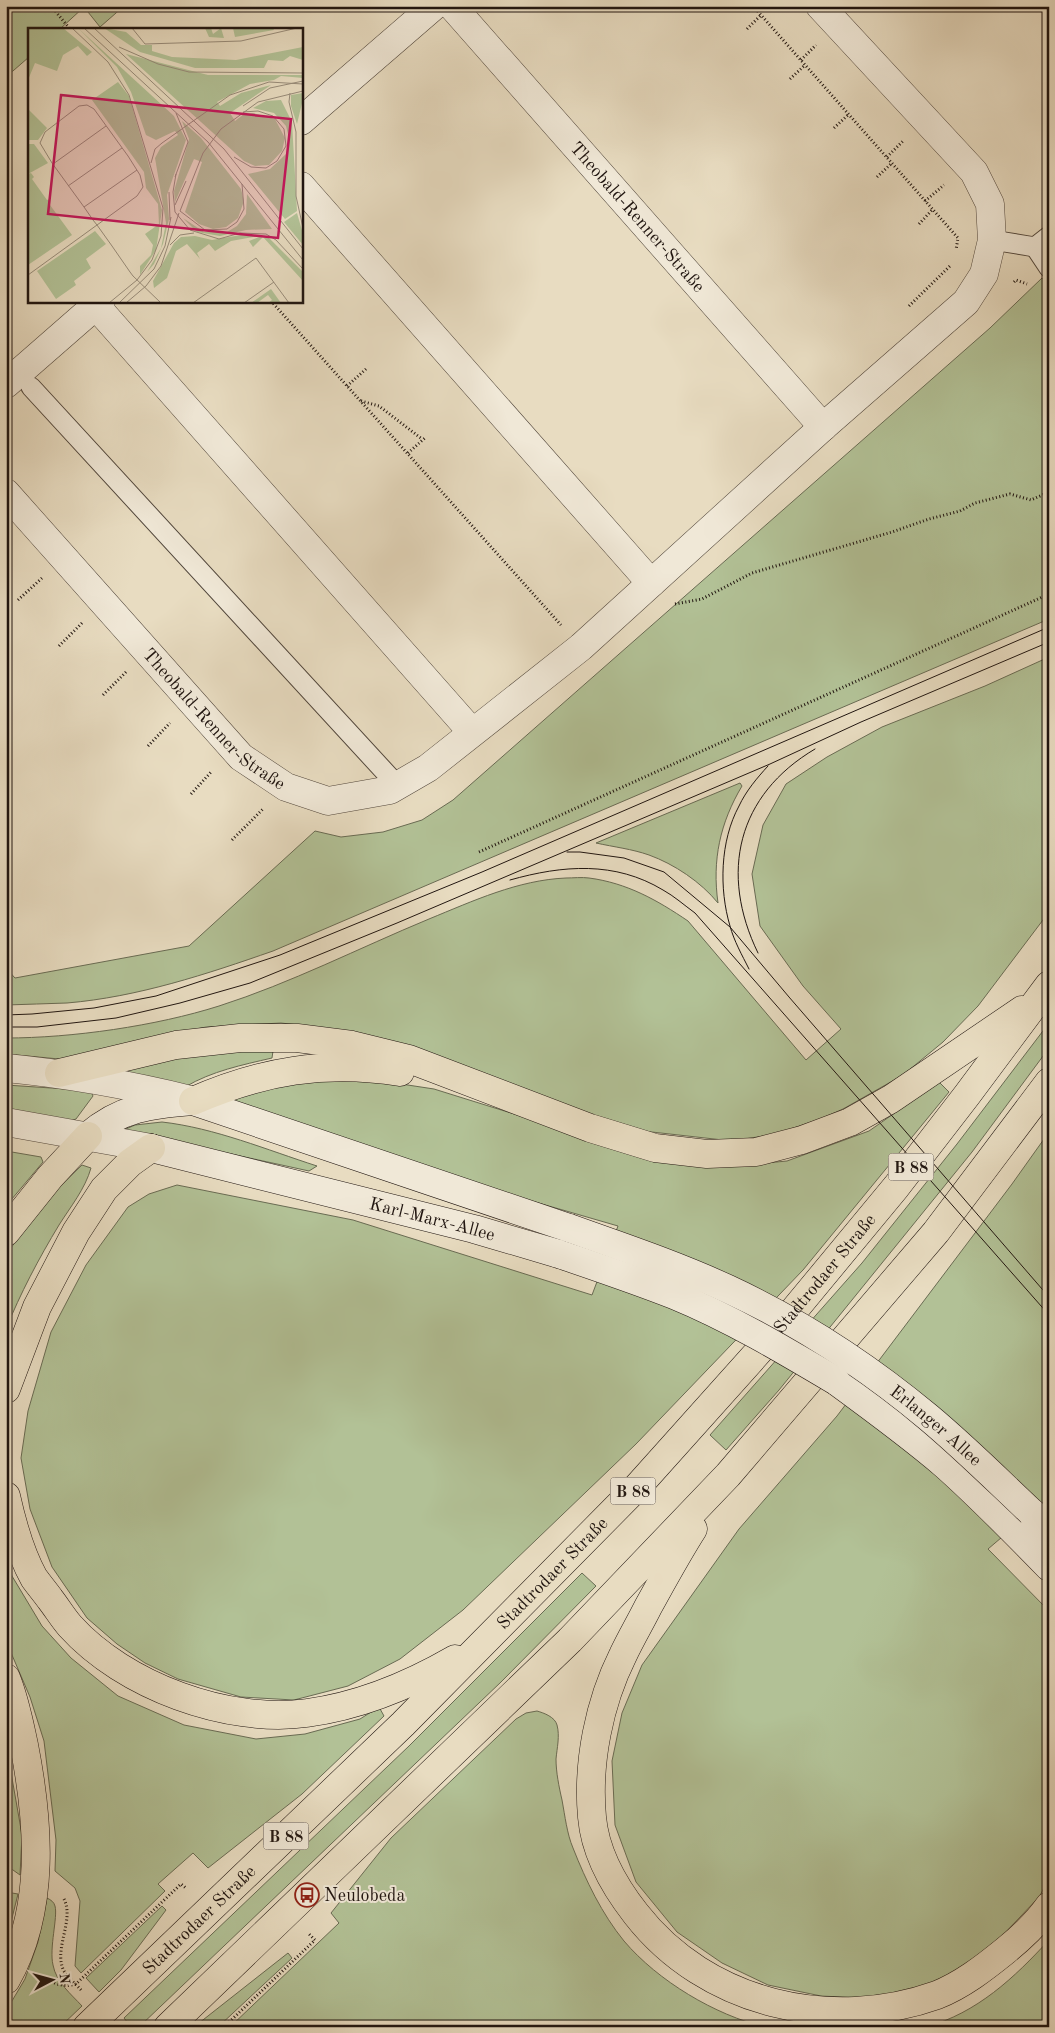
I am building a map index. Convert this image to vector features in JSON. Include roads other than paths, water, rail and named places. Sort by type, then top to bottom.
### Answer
[{"type":"main road","points":[[59,1073],[176,1045],[240,1038],[297,1038],[352,1045],[409,1059],[590,1128],[655,1148],[707,1154],[756,1152],[802,1140],[850,1122],[891,1099],[1044,991]]},
{"type":"main road","name":"Stadtrodaer Straße","points":[[87,2027],[388,1738],[639,1485],[776,1332],[908,1171],[1044,991]]},
{"type":"main road","points":[[193,1101],[245,1080],[310,1068],[355,1067],[397,1071],[471,1083]]},
{"type":"main road","points":[[168,2027],[570,1640],[728,1475],[936,1232],[1049,1082]]},
{"type":"main road","points":[[6,1232],[50,1177],[88,1136]]},
{"type":"main road","points":[[6,1389],[37,1307],[76,1232],[104,1189],[130,1163],[151,1148]]},
{"type":"main road","points":[[728,1475],[674,1558],[622,1657],[607,1696],[597,1732],[590,1779],[592,1819],[601,1859],[623,1898],[646,1927],[675,1955],[708,1978],[742,1994],[776,2006],[814,2013],[855,2012],[896,2007],[937,1995],[964,1981],[992,1962],[1019,1939],[1049,1906]]},
{"type":"main road","points":[[6,1496],[13,1526],[34,1578],[70,1627],[107,1658],[148,1683],[185,1699],[229,1710],[275,1715],[307,1713],[341,1706],[385,1693],[428,1675],[482,1642]]},
{"type":"main road","points":[[6,1678],[14,1697],[25,1752],[36,1827],[34,1885],[29,1923],[11,1971]]},
{"type":"street","points":[[302,120],[434,6]]},
{"type":"street","name":"Theobald-Renner-Straße","points":[[452,6],[823,427]]},
{"type":"street","name":"Theobald-Renner-Straße","points":[[6,494],[241,757],[286,787],[328,802],[390,790],[428,768],[580,646],[648,586],[823,427],[966,302],[984,274],[992,240],[990,204],[974,172],[820,6]]},
{"type":"street","points":[[302,187],[648,586]]},
{"type":"street","points":[[18,386],[98,304],[472,732]]},
{"type":"street","name":"Karl-Marx-Allee","points":[[6,1068],[59,1073],[130,1085],[193,1101],[569,1228],[674,1266],[728,1289],[812,1334]]},
{"type":"street","points":[[88,1136],[103,1124],[136,1108],[163,1103],[193,1101]]},
{"type":"street","name":"Karl-Marx-Allee","points":[[6,1122],[151,1148],[474,1229],[559,1254],[682,1299],[724,1318],[836,1381]]},
{"type":"street","name":"Erlanger Allee","points":[[812,1334],[883,1382],[928,1417],[1030,1523],[1049,1567]]},
{"type":"street","name":"Erlanger Allee","points":[[836,1381],[908,1434],[945,1466],[1030,1523]]},
{"type":"lane","points":[[992,240],[1042,242],[1049,268]]},
{"type":"lane","points":[[18,386],[397,785]]},
{"type":"tram line","points":[[6,1015],[94,1008],[156,996],[280,955],[482,872],[1049,627]]},
{"type":"tram line","points":[[6,1027],[37,1027],[116,1018],[180,1003],[250,983],[397,923],[770,764],[861,722],[1049,642]]},
{"type":"tram line","points":[[758,953],[746,923],[739,894],[738,865],[743,838],[752,813],[768,789],[789,768],[815,749]]},
{"type":"tram line","points":[[749,969],[736,943],[726,912],[723,865],[728,834],[739,806],[745,795],[768,766]]},
{"type":"tram line","points":[[567,852],[624,858],[664,872],[730,927],[1049,1297]]},
{"type":"tram line","points":[[510,880],[550,871],[569,869],[607,870],[645,881],[667,892],[695,913],[1049,1315]]},
{"type":"place","name":"Neulobeda","points":[[307,1895]]}]
